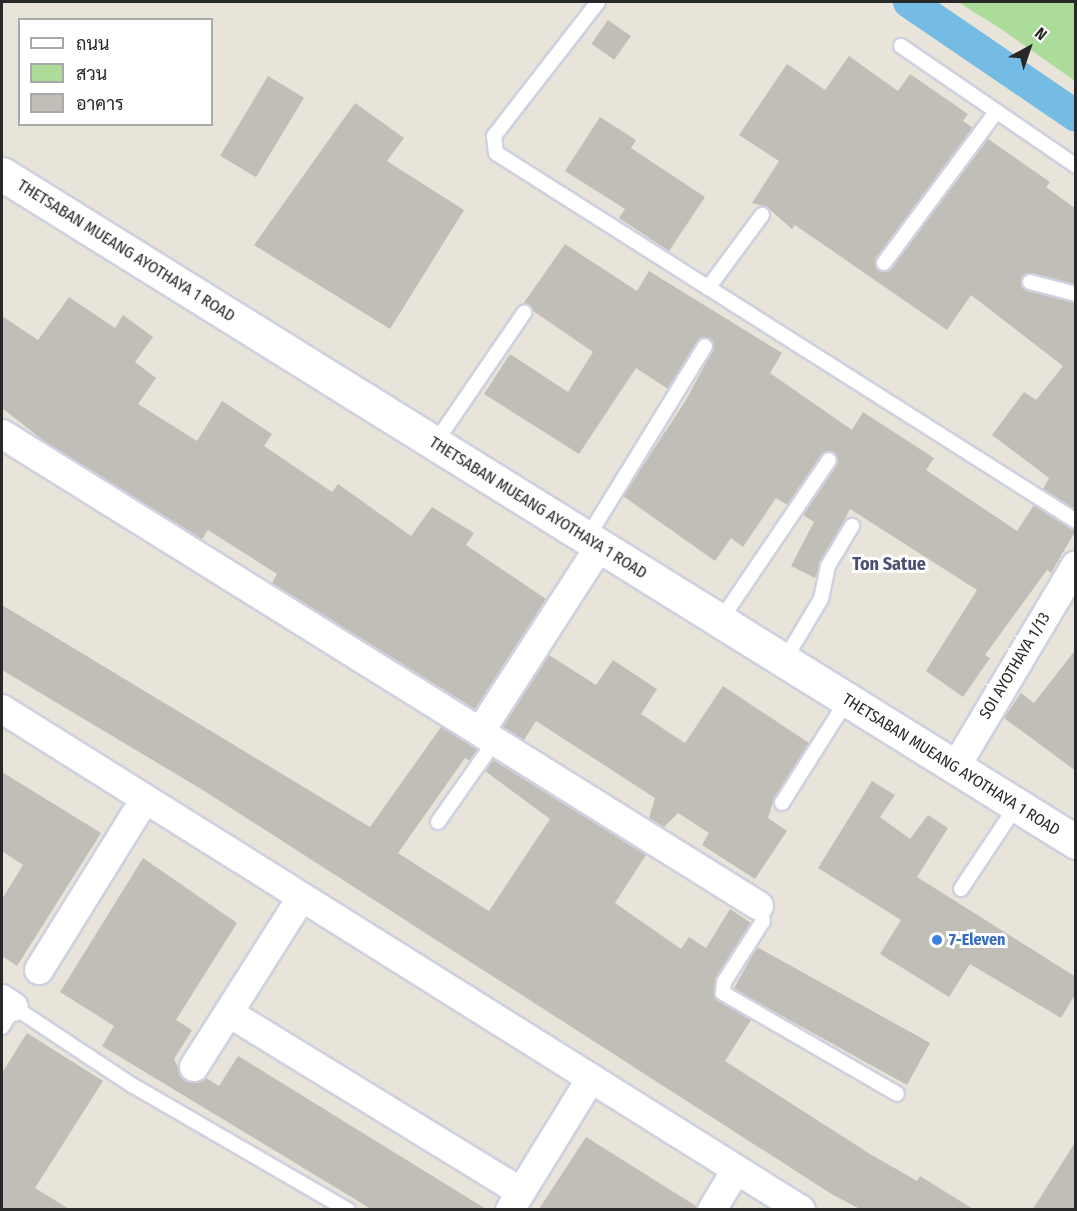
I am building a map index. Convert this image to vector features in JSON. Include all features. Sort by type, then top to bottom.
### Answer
[{"type":"main road","name":"THETSABAN MUEANG AYOTHAYA 1 ROAD","points":[[2,174],[1076,842]]},
{"type":"street","points":[[2,434],[759,906]]},
{"type":"street","points":[[488,736],[594,542]]},
{"type":"street","name":"SOI AYOTHAYA 1/13","points":[[956,768],[1076,565]]},
{"type":"street","points":[[2,712],[146,799],[590,1080],[801,1209]]},
{"type":"street","points":[[39,970],[146,799]]},
{"type":"street","points":[[194,1066],[302,897]]},
{"type":"street","points":[[229,1013],[516,1201],[590,1080]]},
{"type":"street","points":[[712,1209],[736,1170]]},
{"type":"lane","points":[[598,2],[492,145],[496,153],[1076,521]]},
{"type":"lane","points":[[901,46],[1076,166]]},
{"type":"lane","points":[[884,263],[997,111]]},
{"type":"lane","points":[[708,288],[762,215]]},
{"type":"lane","points":[[1030,282],[1076,294]]},
{"type":"lane","points":[[434,443],[524,313]]},
{"type":"lane","points":[[594,542],[705,346]]},
{"type":"lane","points":[[720,621],[829,460]]},
{"type":"lane","points":[[784,661],[821,599],[828,567],[852,526]]},
{"type":"lane","points":[[782,803],[847,700]]},
{"type":"lane","points":[[438,822],[488,736]]},
{"type":"lane","points":[[961,889],[1017,806]]},
{"type":"lane","points":[[759,906],[763,921],[724,982],[723,993],[897,1094]]},
{"type":"lane","points":[[6,1011],[348,1209]]},
{"type":"green space","points":[[958,2],[1075,2],[1075,81],[1001,29]]},
{"type":"building","points":[[608,20],[631,36],[614,60],[591,44]]},
{"type":"building","points":[[849,56],[898,91],[910,74],[968,114],[963,121],[973,128],[877,258],[879,271],[891,268],[988,139],[1050,182],[1046,187],[1076,209],[1076,285],[1032,273],[1021,280],[1028,291],[1076,303],[1076,510],[1043,489],[1049,478],[992,435],[1024,392],[1036,400],[1063,366],[971,295],[947,330],[795,225],[792,229],[767,207],[752,203],[779,161],[739,135],[787,64],[825,90]]},
{"type":"building","points":[[268,76],[304,98],[256,177],[220,156]]},
{"type":"building","points":[[355,103],[404,138],[387,161],[464,210],[390,329],[254,245]]},
{"type":"building","points":[[600,117],[636,140],[631,148],[705,197],[669,251],[619,218],[625,209],[565,171]]},
{"type":"building","points":[[565,244],[637,291],[649,271],[782,353],[770,373],[852,430],[863,412],[934,458],[926,470],[1017,531],[1034,505],[1076,530],[1051,573],[1047,570],[985,655],[990,658],[963,697],[926,671],[977,590],[850,509],[815,578],[791,566],[814,522],[803,515],[837,465],[834,452],[822,455],[788,505],[776,498],[743,547],[731,538],[715,561],[623,496],[686,400],[713,350],[710,339],[698,341],[668,389],[636,368],[579,454],[484,394],[510,354],[568,392],[593,352],[523,304]]},
{"type":"building","points":[[69,297],[115,328],[123,315],[153,337],[135,362],[156,378],[138,404],[197,441],[222,401],[272,434],[264,446],[332,492],[338,484],[411,536],[432,507],[474,533],[466,545],[546,599],[475,709],[272,583],[277,574],[208,530],[202,539],[48,444],[2,408],[2,316],[38,340]]},
{"type":"building","points":[[2,605],[370,827],[441,727],[478,750],[470,761],[465,758],[398,853],[489,911],[550,819],[485,771],[493,760],[646,855],[615,903],[681,949],[689,937],[706,948],[730,909],[751,923],[715,981],[715,998],[751,1020],[725,1061],[870,1154],[917,1181],[920,1176],[973,1209],[860,1209],[833,1195],[206,792],[2,670]]},
{"type":"building","points":[[1076,649],[1076,771],[1004,718],[1021,693],[1034,703]]},
{"type":"building","points":[[549,655],[596,685],[613,660],[657,689],[641,714],[685,743],[723,686],[809,743],[774,799],[768,818],[787,831],[755,879],[702,845],[709,833],[678,813],[664,827],[649,818],[655,798],[536,721],[524,740],[503,727]]},
{"type":"building","points":[[2,772],[101,833],[17,966],[2,956],[2,899],[23,865],[2,851]]},
{"type":"building","points":[[872,781],[895,795],[880,817],[910,839],[928,815],[948,828],[917,877],[1076,977],[1076,993],[1061,1018],[970,964],[949,997],[880,954],[901,920],[818,868]]},
{"type":"building","points":[[143,858],[237,923],[176,1020],[192,1030],[174,1059],[185,1081],[194,1083],[206,1078],[219,1086],[238,1056],[486,1209],[371,1209],[102,1046],[114,1026],[60,992]]},
{"type":"building","points":[[757,947],[930,1043],[907,1085],[734,989]]},
{"type":"building","points":[[27,1033],[103,1081],[35,1188],[69,1209],[2,1209],[2,1073]]},
{"type":"building","points":[[586,1137],[696,1206],[696,1209],[539,1209]]},
{"type":"building","points":[[1076,1141],[1076,1209],[1033,1209]]},
{"type":"waterway","points":[[909,2],[1076,116]]},
{"type":"place","name":"7-Eleven","points":[[937,940]]},
{"type":"district","name":"Ton Satue","points":[[889,564]]}]
